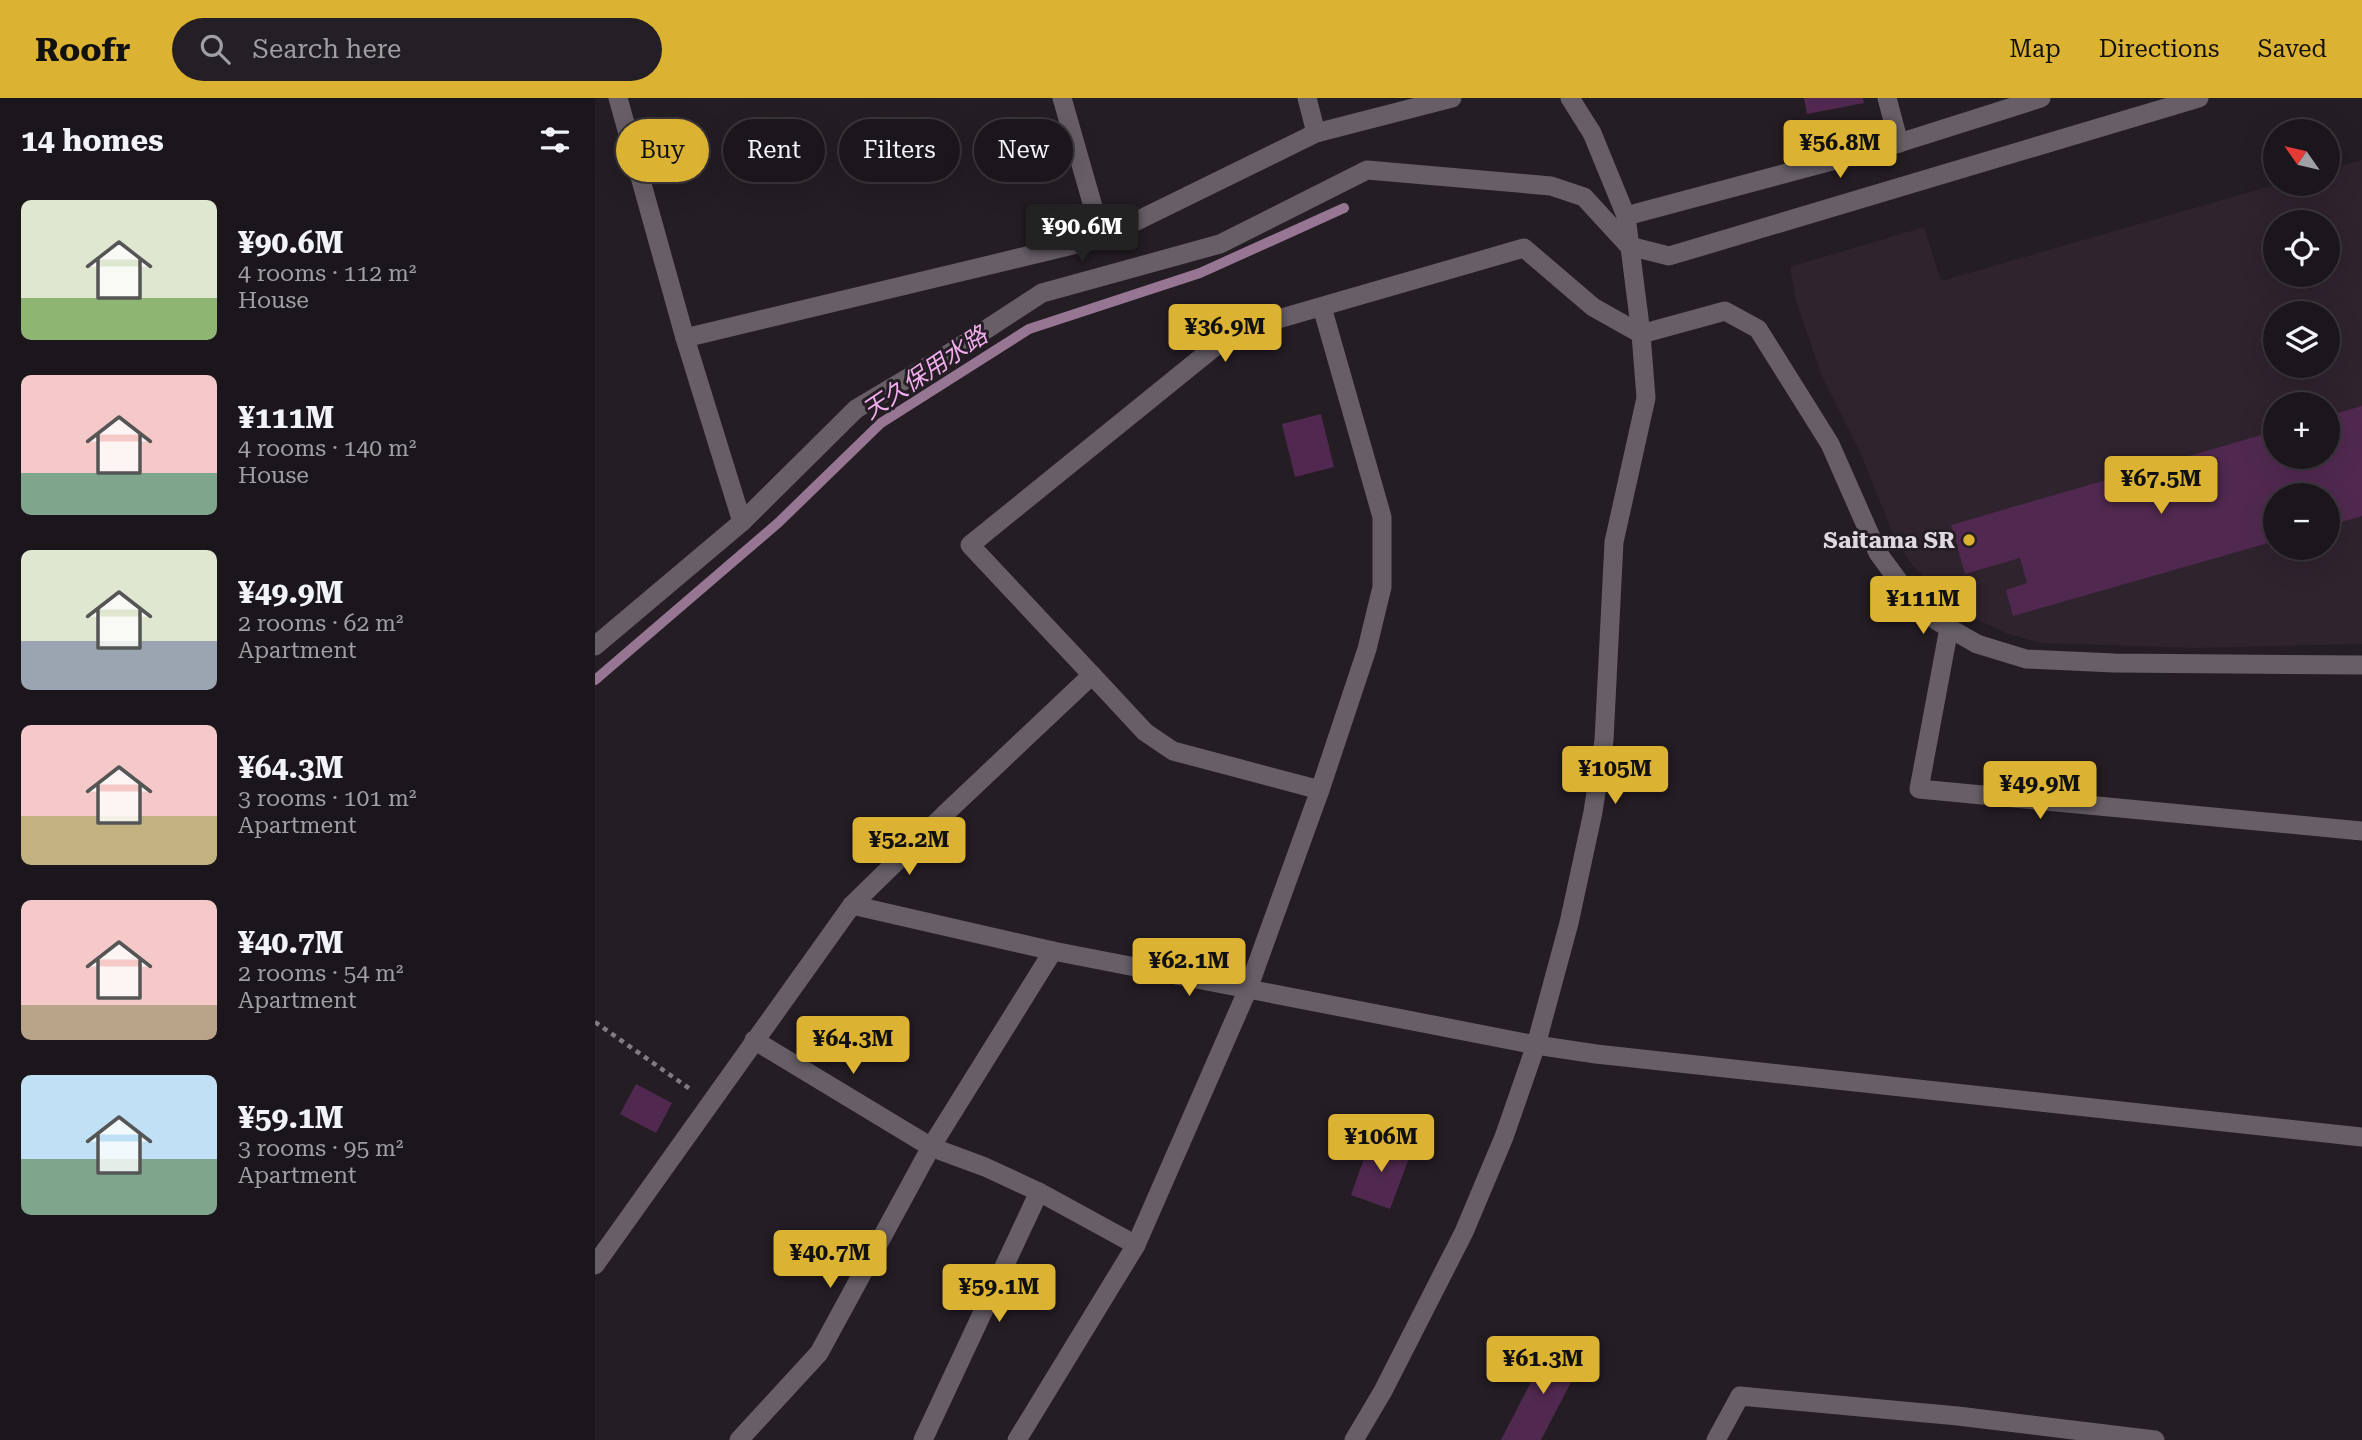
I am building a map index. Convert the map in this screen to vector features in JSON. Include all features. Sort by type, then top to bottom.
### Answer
[{"type":"street","points":[[618,98],[685,338],[742,522]]},
{"type":"street","points":[[1062,98],[1102,239]]},
{"type":"street","points":[[1307,98],[1316,133]]},
{"type":"street","points":[[685,338],[1102,239],[1316,133],[1452,98]]},
{"type":"street","points":[[1354,1440],[1383,1391],[1464,1232],[1504,1137],[1536,1045],[1593,812],[1602,752],[1614,542],[1646,398],[1626,216],[1592,133],[1570,98]]},
{"type":"street","points":[[1587,98],[1592,133]]},
{"type":"street","points":[[1888,98],[1899,143]]},
{"type":"street","points":[[1626,216],[1899,143],[2041,98]]},
{"type":"street","points":[[595,646],[742,522],[856,409],[950,353],[1042,293],[1220,244],[1367,170],[1551,186],[1584,197],[1629,246],[1668,256],[2199,98]]},
{"type":"street","points":[[1320,790],[1173,751],[1145,732],[970,545],[1233,332],[1524,248],[1593,307],[1641,334],[1725,311],[1758,329],[1830,444],[1878,552],[1911,598],[1937,621],[1977,644],[2026,659],[2114,663],[2362,665]]},
{"type":"street","points":[[1017,1440],[1136,1245],[1248,989],[1320,790],[1367,649],[1382,587],[1382,517],[1322,307]]},
{"type":"street","points":[[1949,628],[1919,789],[2362,831]]},
{"type":"street","points":[[595,1265],[852,905],[1092,675]]},
{"type":"street","points":[[852,905],[1053,951],[1536,1045],[1610,1056],[2362,1137]]},
{"type":"street","points":[[739,1440],[819,1353],[931,1147],[1053,951]]},
{"type":"street","points":[[754,1040],[931,1147],[985,1167],[1039,1192],[1136,1245]]},
{"type":"street","points":[[923,1440],[1039,1192]]},
{"type":"street","points":[[1716,1440],[1740,1396],[2040,1433],[2155,1440]]},
{"type":"path","points":[[595,1023],[711,1104]]},
{"type":"shaded area","points":[[2362,160],[2362,644],[2195,648],[2041,643],[2008,634],[1980,621],[1956,606],[1931,585],[1909,561],[1893,534],[1861,454],[1823,379],[1796,301],[1790,267],[1924,227],[1941,281],[2263,188],[2263,196],[2340,196],[2340,166]]},
{"type":"building","points":[[1804,98],[1863,98],[1864,103],[1807,114]]},
{"type":"building","points":[[2362,406],[2362,516],[2340,522],[2340,483],[2263,483],[2263,544],[2013,616],[2006,590],[2027,583],[2020,558],[1965,574],[1951,525],[2263,434],[2263,469],[2340,469],[2340,412]]},
{"type":"building","points":[[1321,414],[1334,467],[1295,477],[1282,424]]},
{"type":"building","points":[[636,1084],[672,1103],[656,1133],[620,1114]]},
{"type":"building","points":[[1371,1139],[1411,1153],[1390,1209],[1351,1195]]},
{"type":"building","points":[[1550,1345],[1582,1361],[1541,1440],[1501,1440]]},
{"type":"waterway","name":"天久保用水路","points":[[595,680],[778,523],[881,423],[1029,329],[1200,273],[1344,208]]},
{"type":"place","name":"Saitama SR","points":[[1969,540]]}]
